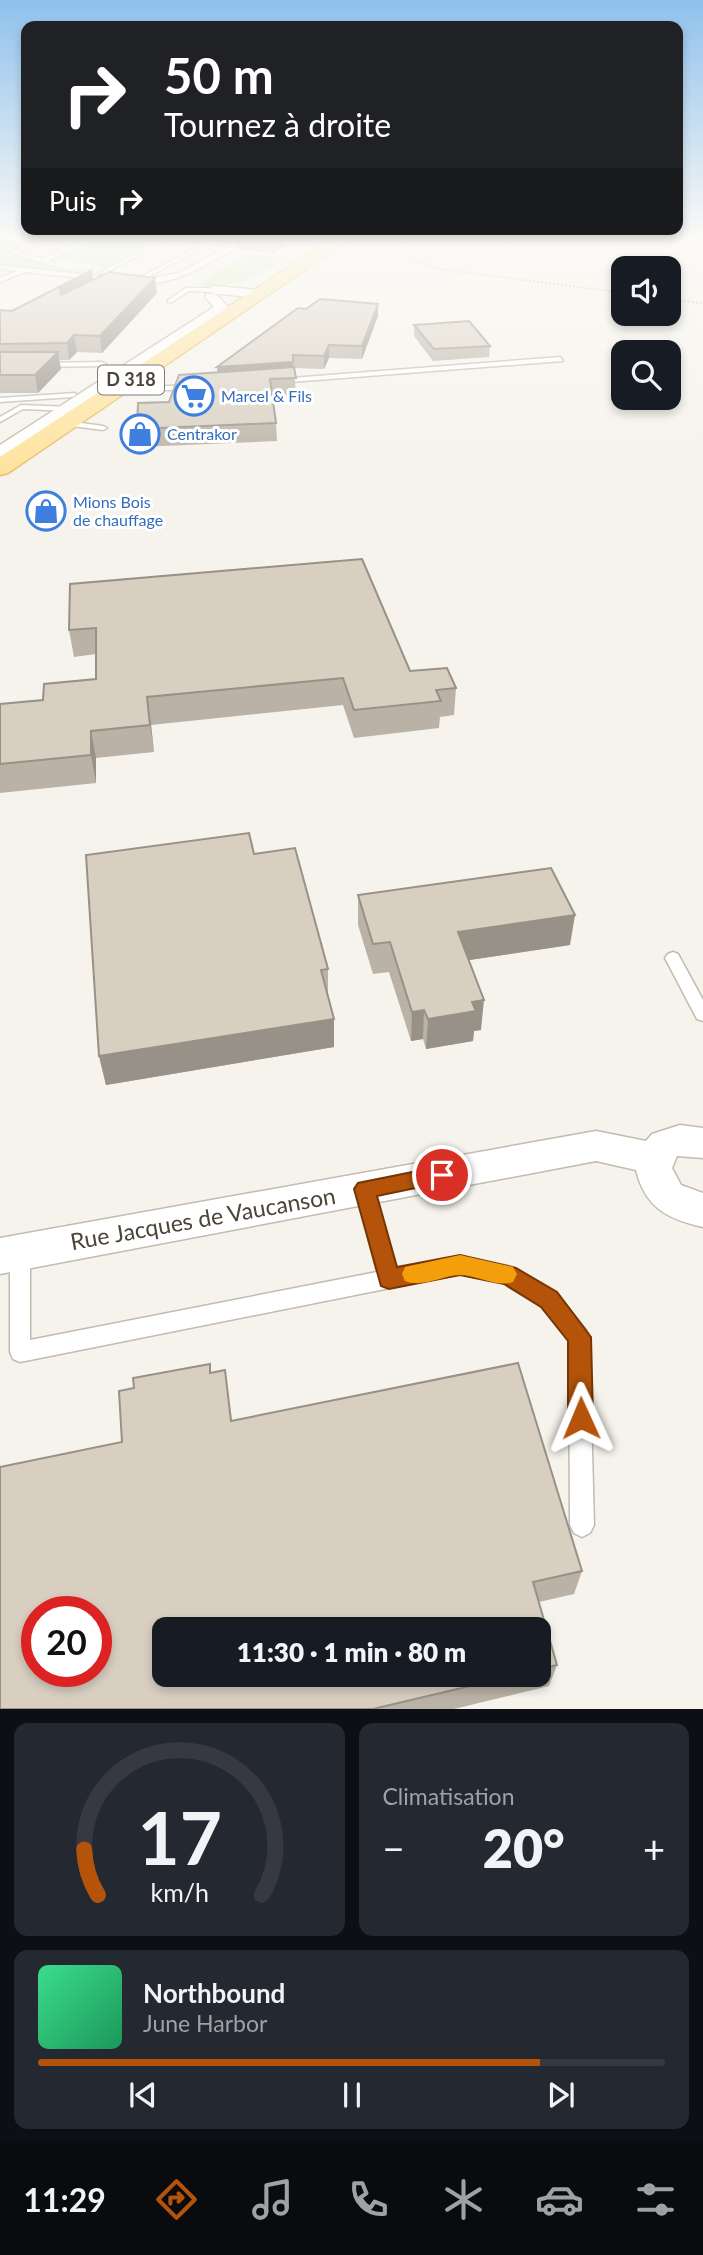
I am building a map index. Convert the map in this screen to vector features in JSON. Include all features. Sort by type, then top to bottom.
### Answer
[{"type":"main road","name":"D 318","points":[[0,468],[70,409],[116,390],[223,318]]},
{"type":"street","points":[[0,453],[70,409],[189,318]]},
{"type":"street","points":[[703,1143],[685,1139],[672,1141],[661,1147],[653,1158],[652,1169],[656,1182],[667,1196],[680,1205],[703,1210]]},
{"type":"street","name":"Rue Jacques de Vaucanson","points":[[10,1254],[596,1146],[653,1158]]},
{"type":"lane","points":[[273,381],[560,359]]},
{"type":"lane","points":[[33,365],[102,364]]},
{"type":"lane","points":[[116,390],[204,386]]},
{"type":"lane","points":[[0,400],[70,409],[103,428]]},
{"type":"lane","points":[[0,420],[21,407],[70,409]]},
{"type":"lane","points":[[673,958],[703,1015]]},
{"type":"lane","points":[[365,1189],[389,1279]]},
{"type":"lane","points":[[10,1254],[20,1352],[460,1265],[508,1275],[549,1300],[579,1337],[582,1525]]},
{"type":"building","points":[[0,318],[117,318],[100,336],[74,335],[67,343],[0,344]]},
{"type":"building","points":[[285,318],[373,318],[362,346],[329,345],[324,356],[293,355],[293,362],[217,367]]},
{"type":"building","points":[[469,321],[490,346],[434,349],[414,325]]},
{"type":"building","points":[[0,352],[58,352],[35,375],[0,375]]},
{"type":"building","points":[[294,367],[296,378],[270,379],[276,423],[137,429],[138,403],[169,402],[179,375]]},
{"type":"building","points":[[362,559],[410,671],[447,668],[456,688],[436,690],[441,701],[354,710],[343,678],[147,697],[150,725],[91,731],[91,755],[0,764],[0,704],[43,700],[44,684],[96,679],[96,628],[69,630],[70,584]]},
{"type":"building","points":[[249,833],[254,854],[295,848],[328,969],[321,970],[334,1019],[99,1056],[86,855]]},
{"type":"building","points":[[551,868],[575,915],[458,932],[484,1000],[472,1002],[476,1011],[428,1019],[424,1010],[412,1012],[390,942],[373,944],[358,895]]},
{"type":"building","points":[[518,1363],[582,1571],[533,1582],[543,1617],[152,1617],[152,1687],[466,1687],[373,1709],[0,1709],[0,1467],[122,1442],[119,1391],[134,1388],[133,1378],[210,1364],[210,1373],[225,1370],[231,1421]]},
{"type":"building","points":[[551,1644],[557,1665],[551,1666]]},
{"type":"slow traffic","points":[[413,1274],[460,1265],[505,1274]]},
{"type":"place","name":"Marcel & Fils","points":[[194,396]]},
{"type":"place","name":"Centrakor","points":[[140,434]]},
{"type":"place","name":"Mions Bois de chauffage","points":[[46,511]]},
{"type":"route","points":[[442,1175],[365,1189],[389,1279],[460,1265],[508,1275],[549,1300],[579,1337],[581,1418]]}]
